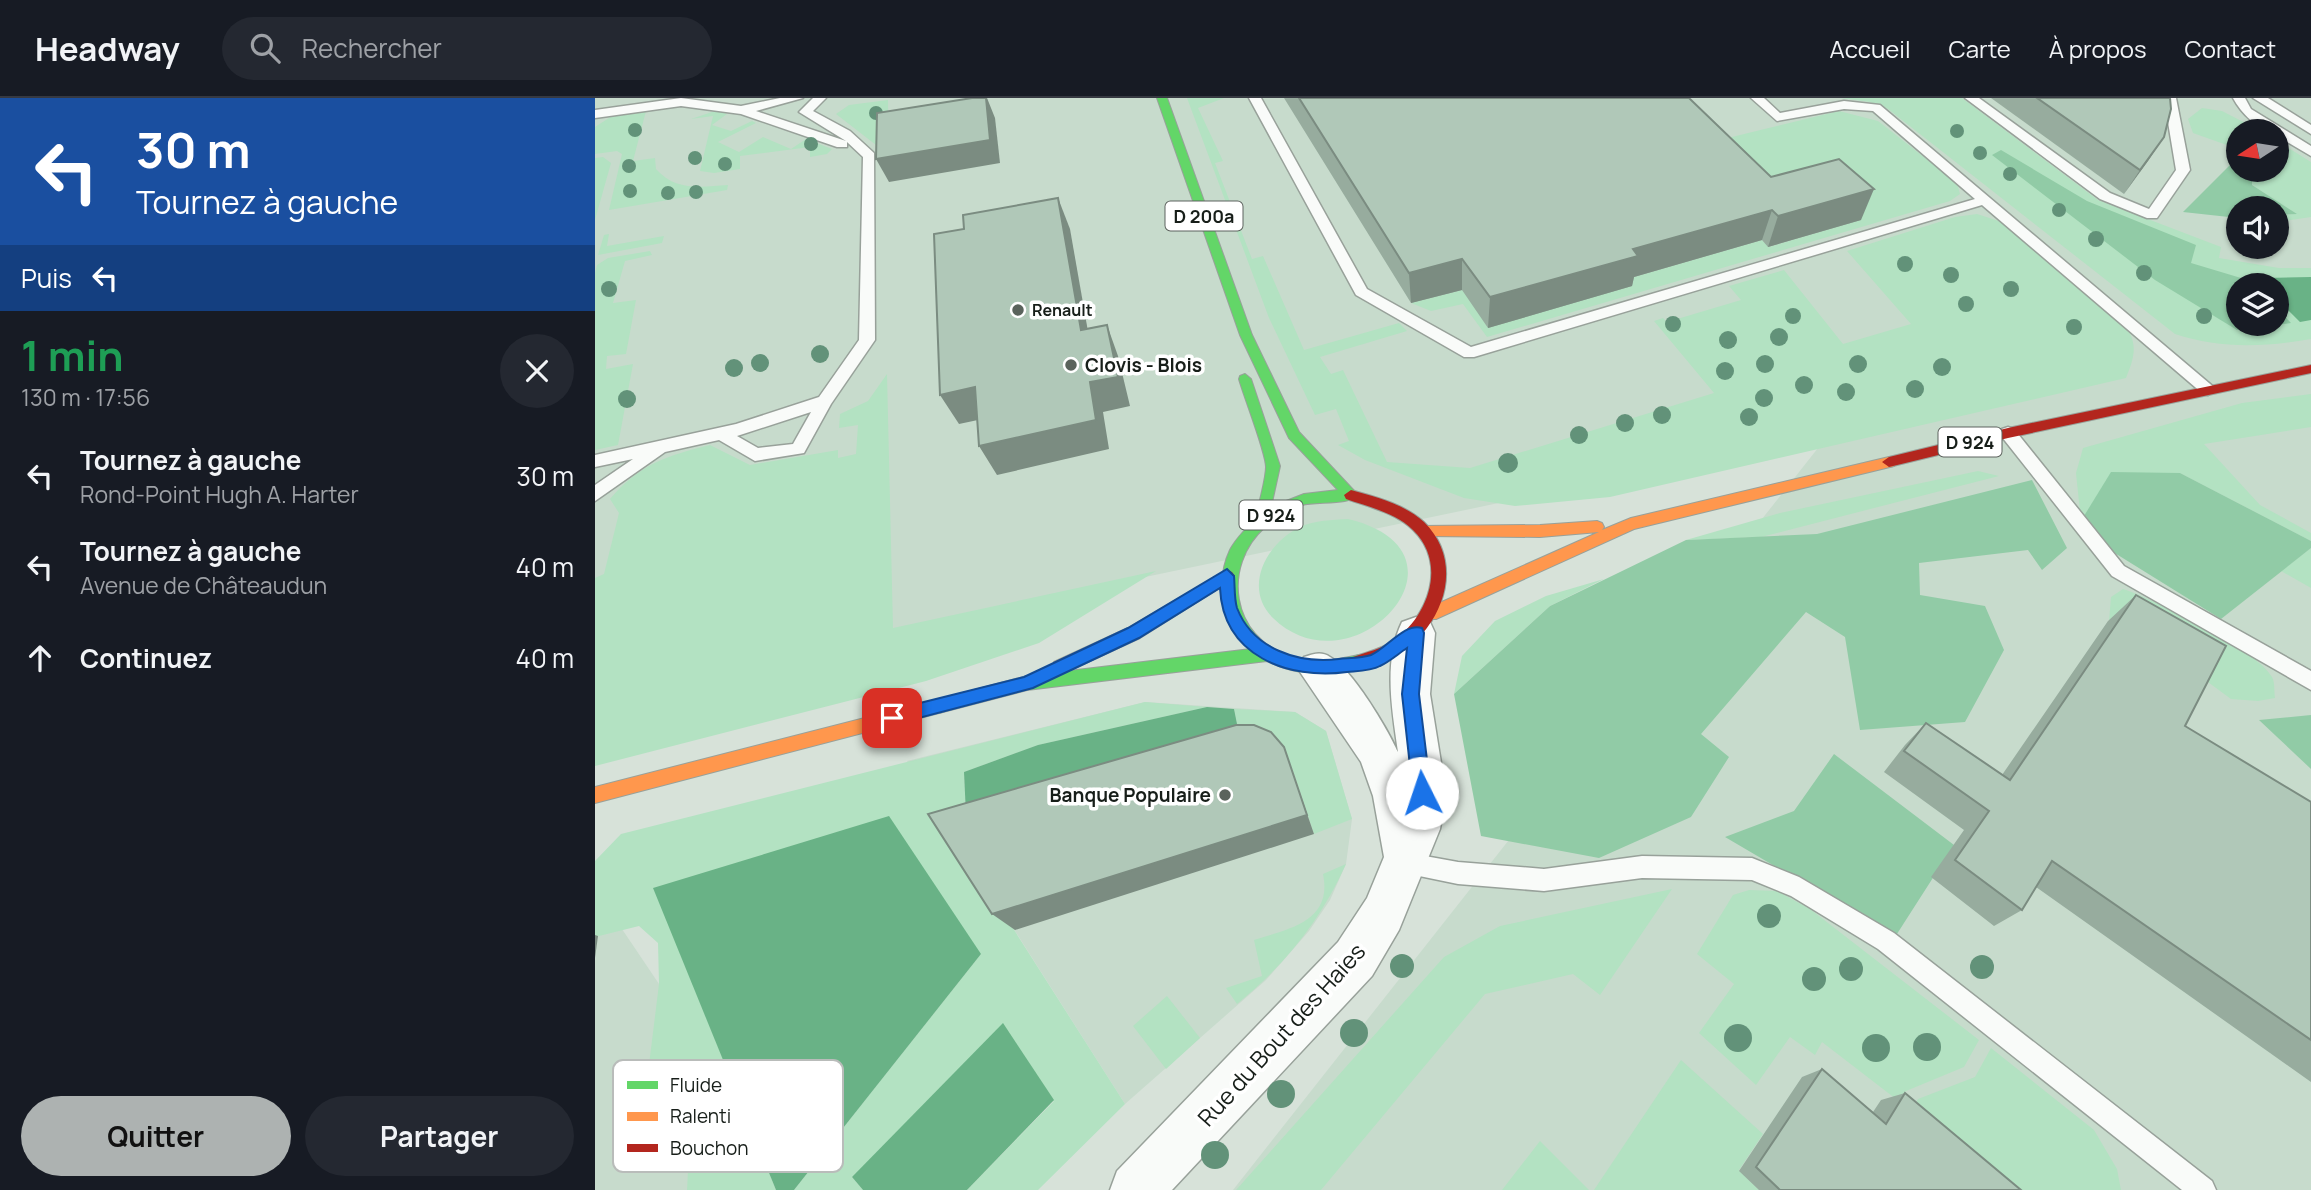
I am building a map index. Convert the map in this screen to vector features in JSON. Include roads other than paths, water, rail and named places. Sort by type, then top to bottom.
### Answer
[{"type":"main road","name":"D 200a","points":[[1162,98],[1246,335],[1294,435],[1311,456],[1351,495]]},
{"type":"main road","name":"D 200a","points":[[1246,335],[1244,374],[1273,466],[1261,521]]},
{"type":"main road","name":"D 924","points":[[1425,530],[1540,531],[1631,524],[2008,433],[2311,369]]},
{"type":"main road","name":"D 924","points":[[1423,624],[1441,585],[1439,556],[1425,530],[1405,513],[1380,500],[1351,495],[1319,496],[1288,505],[1261,521],[1245,537],[1233,555],[1227,576],[1228,605],[1242,632],[1267,654],[1291,664],[1318,669],[1374,662],[1423,624],[1631,524]]},
{"type":"main road","name":"D 924","points":[[1027,683],[1134,633],[1227,576]]},
{"type":"main road","name":"D 924","points":[[595,795],[1027,683],[1267,654]]},
{"type":"street","name":"Rue du Bout des Haies","points":[[1136,1190],[1355,959],[1383,914],[1418,830],[1422,811],[1422,775],[1411,694],[1423,624]]},
{"type":"street","name":"Rue du Bout des Haies","points":[[1318,669],[1355,711],[1386,769],[1402,827],[1403,863]]},
{"type":"lane","points":[[741,110],[797,98]]},
{"type":"lane","points":[[722,434],[755,455],[798,449],[825,401],[867,340],[869,156],[846,134],[805,112],[820,98]]},
{"type":"lane","points":[[1255,98],[1361,292],[1469,353],[1985,201]]},
{"type":"lane","points":[[1757,98],[1777,117],[1844,105],[1876,108],[2208,389]]},
{"type":"lane","points":[[1971,98],[2105,196],[2152,215],[2182,170],[2171,98]]},
{"type":"lane","points":[[2239,98],[2246,111],[2311,152]]},
{"type":"lane","points":[[2246,98],[2258,110],[2311,143]]},
{"type":"lane","points":[[2259,98],[2311,130]]},
{"type":"lane","points":[[2275,98],[2311,119]]},
{"type":"lane","points":[[595,114],[681,103],[741,110],[826,137],[869,156]]},
{"type":"lane","points":[[595,461],[722,434],[825,401]]},
{"type":"lane","points":[[2008,433],[2118,571],[2311,681]]},
{"type":"lane","points":[[595,494],[665,446]]},
{"type":"lane","points":[[1403,863],[1458,873],[1544,880],[1641,867],[1752,869],[1787,883],[1886,941],[2203,1190]]},
{"type":"place","name":"Renault","points":[[1018,310]]},
{"type":"place","name":"Clovis - Blois","points":[[1071,365]]},
{"type":"place","name":"Banque Populaire","points":[[1225,795]]}]
